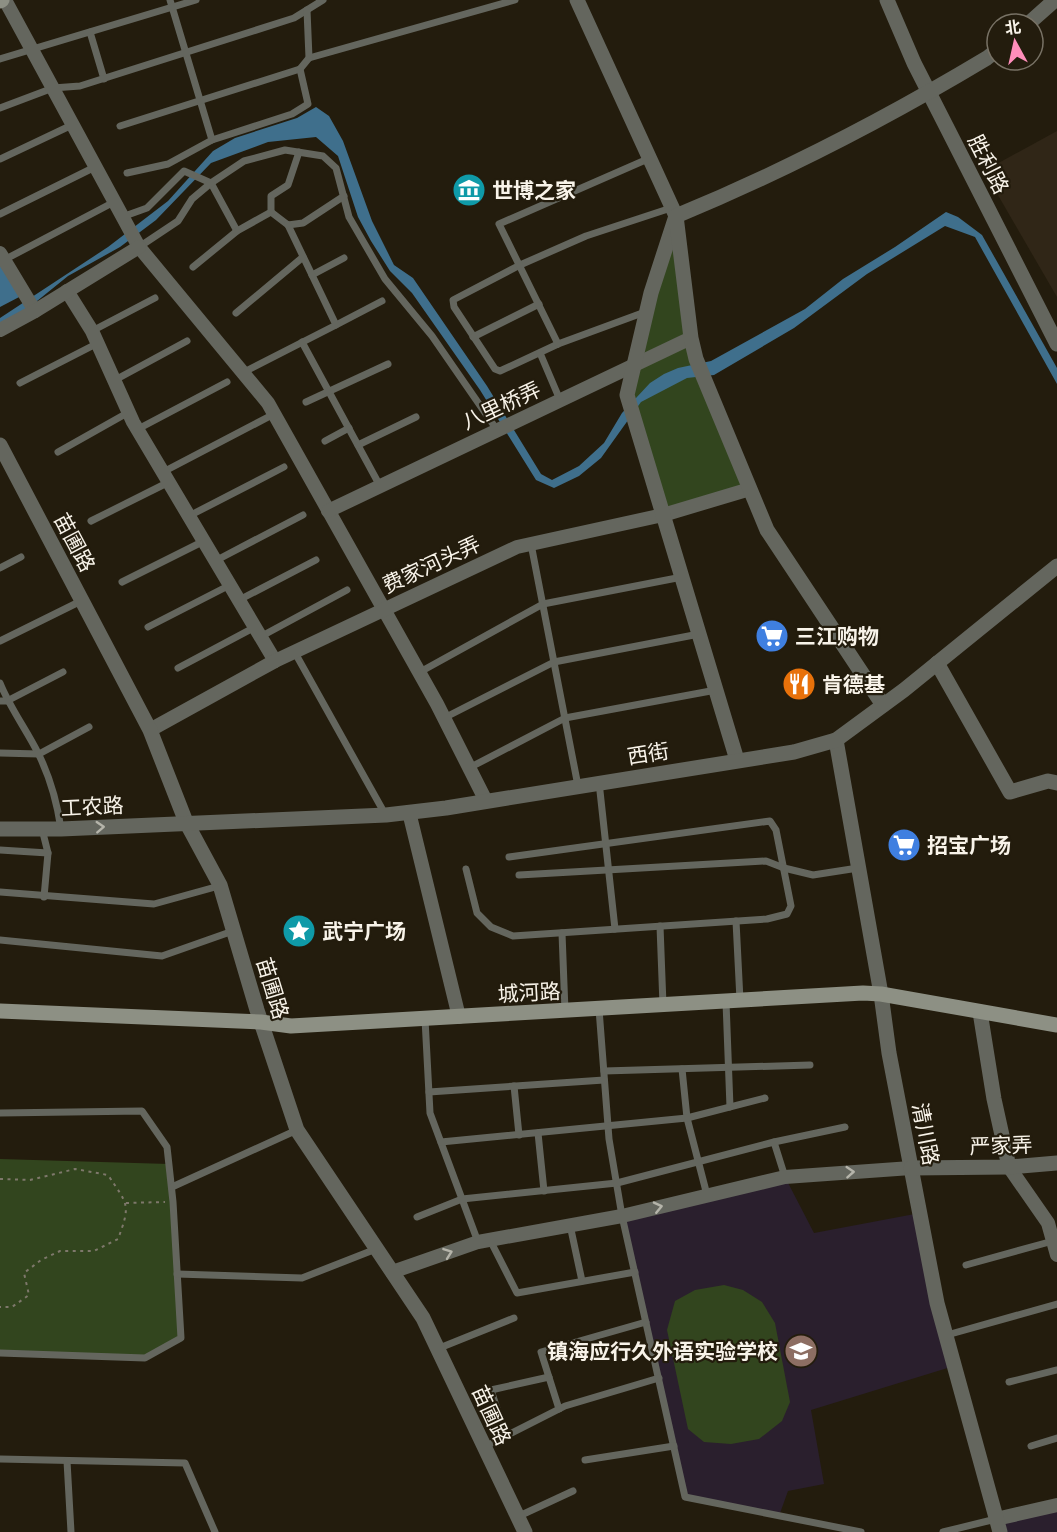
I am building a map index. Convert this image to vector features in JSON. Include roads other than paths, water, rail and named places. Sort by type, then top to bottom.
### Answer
[{"type":"main road","name":"城河路","points":[[0,1011],[261,1022],[291,1026],[863,993],[1057,1025]]},
{"type":"street","points":[[2,0],[32,49],[139,248],[268,404],[420,672],[486,801]]},
{"type":"street","points":[[577,0],[675,212],[691,338],[696,359],[767,530],[883,705]]},
{"type":"street","name":"胜利路","points":[[887,0],[929,93],[1057,344]]},
{"type":"street","points":[[1042,12],[1055,0]]},
{"type":"street","points":[[675,212],[749,186],[908,105],[985,59]]},
{"type":"street","points":[[675,212],[627,395],[737,760]]},
{"type":"street","points":[[0,330],[139,248]]},
{"type":"street","points":[[2,257],[35,311]]},
{"type":"street","points":[[68,291],[95,337],[138,429],[274,661]]},
{"type":"street","name":"八里桥弄","points":[[328,511],[691,338]]},
{"type":"street","name":"苗圃路","points":[[0,445],[150,730],[186,822],[220,885],[261,1022],[297,1130],[423,1318],[525,1532]]},
{"type":"street","name":"费家河头弄","points":[[150,730],[294,651],[518,547],[663,515],[750,489]]},
{"type":"street","name":"西街","points":[[186,822],[386,815],[794,752],[836,740],[937,663],[1057,566]]},
{"type":"street","points":[[937,663],[1010,792],[1048,781],[1057,783]]},
{"type":"street","name":"清川路","points":[[836,740],[889,1053],[937,1303],[998,1526]]},
{"type":"street","points":[[409,812],[459,1017]]},
{"type":"street","name":"工农路","points":[[0,829],[61,829],[186,822]]},
{"type":"street","points":[[980,1012],[994,1099],[1009,1167],[1048,1223],[1057,1255]]},
{"type":"street","name":"严家弄","points":[[911,1168],[1009,1167],[1057,1163]]},
{"type":"street","points":[[392,1272],[484,1241],[622,1216],[785,1177],[911,1168]]},
{"type":"street","points":[[998,1526],[1057,1505]]},
{"type":"lane","points":[[0,59],[90,32],[171,4],[196,0]]},
{"type":"lane","points":[[0,108],[53,88],[80,86],[294,18],[323,0]]},
{"type":"lane","points":[[120,126],[300,69],[309,58],[516,0]]},
{"type":"lane","points":[[171,4],[212,140]]},
{"type":"lane","points":[[307,10],[309,58]]},
{"type":"lane","points":[[90,32],[104,79]]},
{"type":"lane","points":[[127,173],[168,164],[212,140],[292,114],[309,104],[300,69]]},
{"type":"lane","points":[[0,159],[72,125]]},
{"type":"lane","points":[[139,248],[177,221],[192,199],[211,183],[244,161],[285,150],[323,156],[336,168],[349,217],[386,279],[432,336],[497,430]]},
{"type":"lane","points":[[271,212],[271,196],[288,185],[299,152]]},
{"type":"lane","points":[[558,344],[500,224],[650,158]]},
{"type":"lane","points":[[0,214],[95,167]]},
{"type":"lane","points":[[122,217],[147,208],[184,171],[211,183],[237,231]]},
{"type":"lane","points":[[288,225],[303,223],[344,196]]},
{"type":"lane","points":[[2,257],[114,202]]},
{"type":"lane","points":[[271,212],[288,225],[336,325]]},
{"type":"lane","points":[[193,267],[237,231],[271,212]]},
{"type":"lane","points":[[647,312],[558,344],[500,371],[495,369],[473,337],[454,306],[453,300],[520,265],[586,236],[675,212]]},
{"type":"lane","points":[[236,313],[303,257]]},
{"type":"lane","points":[[312,275],[344,258]]},
{"type":"lane","points":[[20,383],[155,298]]},
{"type":"lane","points":[[242,373],[382,301]]},
{"type":"lane","points":[[473,337],[539,304]]},
{"type":"lane","points":[[115,380],[186,341]]},
{"type":"lane","points":[[302,342],[380,486]]},
{"type":"lane","points":[[540,353],[560,400]]},
{"type":"lane","points":[[306,402],[387,364]]},
{"type":"lane","points":[[138,429],[227,382]]},
{"type":"lane","points":[[57,452],[129,412]]},
{"type":"lane","points":[[91,521],[274,414]]},
{"type":"lane","points":[[358,445],[416,417]]},
{"type":"lane","points":[[325,441],[349,428]]},
{"type":"lane","points":[[189,516],[284,467]]},
{"type":"lane","points":[[215,561],[303,515]]},
{"type":"lane","points":[[122,582],[204,541]]},
{"type":"lane","points":[[531,544],[578,786]]},
{"type":"lane","points":[[0,568],[21,557]]},
{"type":"lane","points":[[238,600],[316,560]]},
{"type":"lane","points":[[420,672],[543,604],[682,577]]},
{"type":"lane","points":[[148,627],[230,585]]},
{"type":"lane","points":[[178,668],[347,590]]},
{"type":"lane","points":[[0,641],[82,600]]},
{"type":"lane","points":[[444,718],[554,662],[699,634]]},
{"type":"lane","points":[[294,651],[386,815]]},
{"type":"lane","points":[[4,701],[63,672]]},
{"type":"lane","points":[[0,683],[4,701],[39,754],[57,798],[61,829]]},
{"type":"lane","points":[[469,768],[565,718],[716,690]]},
{"type":"lane","points":[[0,753],[39,754],[89,728]]},
{"type":"lane","points":[[599,782],[615,929]]},
{"type":"lane","points":[[466,869],[477,913],[491,927],[513,936],[767,919],[787,914],[791,906],[776,830],[770,821],[509,857]]},
{"type":"lane","points":[[42,829],[48,853],[44,897]]},
{"type":"lane","points":[[0,850],[48,853]]},
{"type":"lane","points":[[519,875],[766,861],[813,875],[858,868]]},
{"type":"lane","points":[[0,892],[154,904],[220,885]]},
{"type":"lane","points":[[730,1107],[729,1067],[736,921]]},
{"type":"lane","points":[[660,926],[663,1005]]},
{"type":"lane","points":[[0,940],[162,956],[233,931]]},
{"type":"lane","points":[[562,933],[565,1011]]},
{"type":"lane","points":[[599,1009],[608,1127],[622,1216],[685,1497],[828,1529],[861,1532]]},
{"type":"lane","points":[[425,1018],[430,1113],[462,1199],[484,1241],[517,1293],[635,1272]]},
{"type":"lane","points":[[604,1071],[810,1065]]},
{"type":"lane","points":[[682,1069],[687,1118],[707,1195]]},
{"type":"lane","points":[[429,1092],[604,1080]]},
{"type":"lane","points":[[514,1086],[519,1135]]},
{"type":"lane","points":[[441,1142],[687,1118],[765,1098]]},
{"type":"lane","points":[[0,1113],[142,1111],[167,1147],[172,1187],[181,1338],[145,1358],[0,1353]]},
{"type":"lane","points":[[417,1217],[462,1199],[617,1183],[774,1142],[845,1127]]},
{"type":"lane","points":[[172,1187],[297,1130]]},
{"type":"lane","points":[[538,1133],[544,1191]]},
{"type":"lane","points":[[774,1142],[785,1177]]},
{"type":"lane","points":[[570,1225],[582,1281]]},
{"type":"lane","points":[[966,1265],[1053,1241]]},
{"type":"lane","points":[[177,1274],[302,1278],[377,1249]]},
{"type":"lane","points":[[946,1335],[1057,1304]]},
{"type":"lane","points":[[437,1349],[514,1318]]},
{"type":"lane","points":[[559,1409],[541,1352],[646,1322]]},
{"type":"lane","points":[[1010,1382],[1057,1370]]},
{"type":"lane","points":[[506,1436],[491,1390],[549,1377]]},
{"type":"lane","points":[[484,1447],[559,1409],[659,1378]]},
{"type":"lane","points":[[1030,1446],[1057,1438]]},
{"type":"lane","points":[[585,1460],[674,1446]]},
{"type":"lane","points":[[0,1459],[185,1463],[215,1532]]},
{"type":"lane","points":[[67,1461],[71,1532]]},
{"type":"lane","points":[[517,1517],[573,1491]]},
{"type":"lane","points":[[943,1532],[998,1526]]},
{"type":"water","points":[[316,107],[329,116],[343,141],[372,221],[394,265],[413,278],[487,386],[541,474],[552,480],[579,466],[604,443],[622,413],[650,383],[678,368],[711,361],[805,309],[843,279],[946,212],[958,217],[982,235],[1057,368],[1057,384],[975,237],[945,226],[867,274],[794,328],[714,375],[687,378],[641,402],[601,458],[579,476],[554,488],[536,480],[480,390],[412,293],[390,271],[358,217],[338,156],[316,137],[268,142],[211,163],[156,220],[120,247],[68,276],[0,331],[0,318],[108,247],[168,201],[213,151],[235,138],[297,118]]},
{"type":"water","points":[[0,263],[23,295],[0,307]]},
{"type":"place","name":"世博之家","points":[[469,190]]},
{"type":"place","name":"三江购物","points":[[772,636]]},
{"type":"place","name":"肯德基","points":[[799,684]]},
{"type":"place","name":"招宝广场","points":[[904,845]]},
{"type":"place","name":"武宁广场","points":[[299,931]]},
{"type":"place","name":"镇海应行久外语实验学校","points":[[801,1351]]}]
